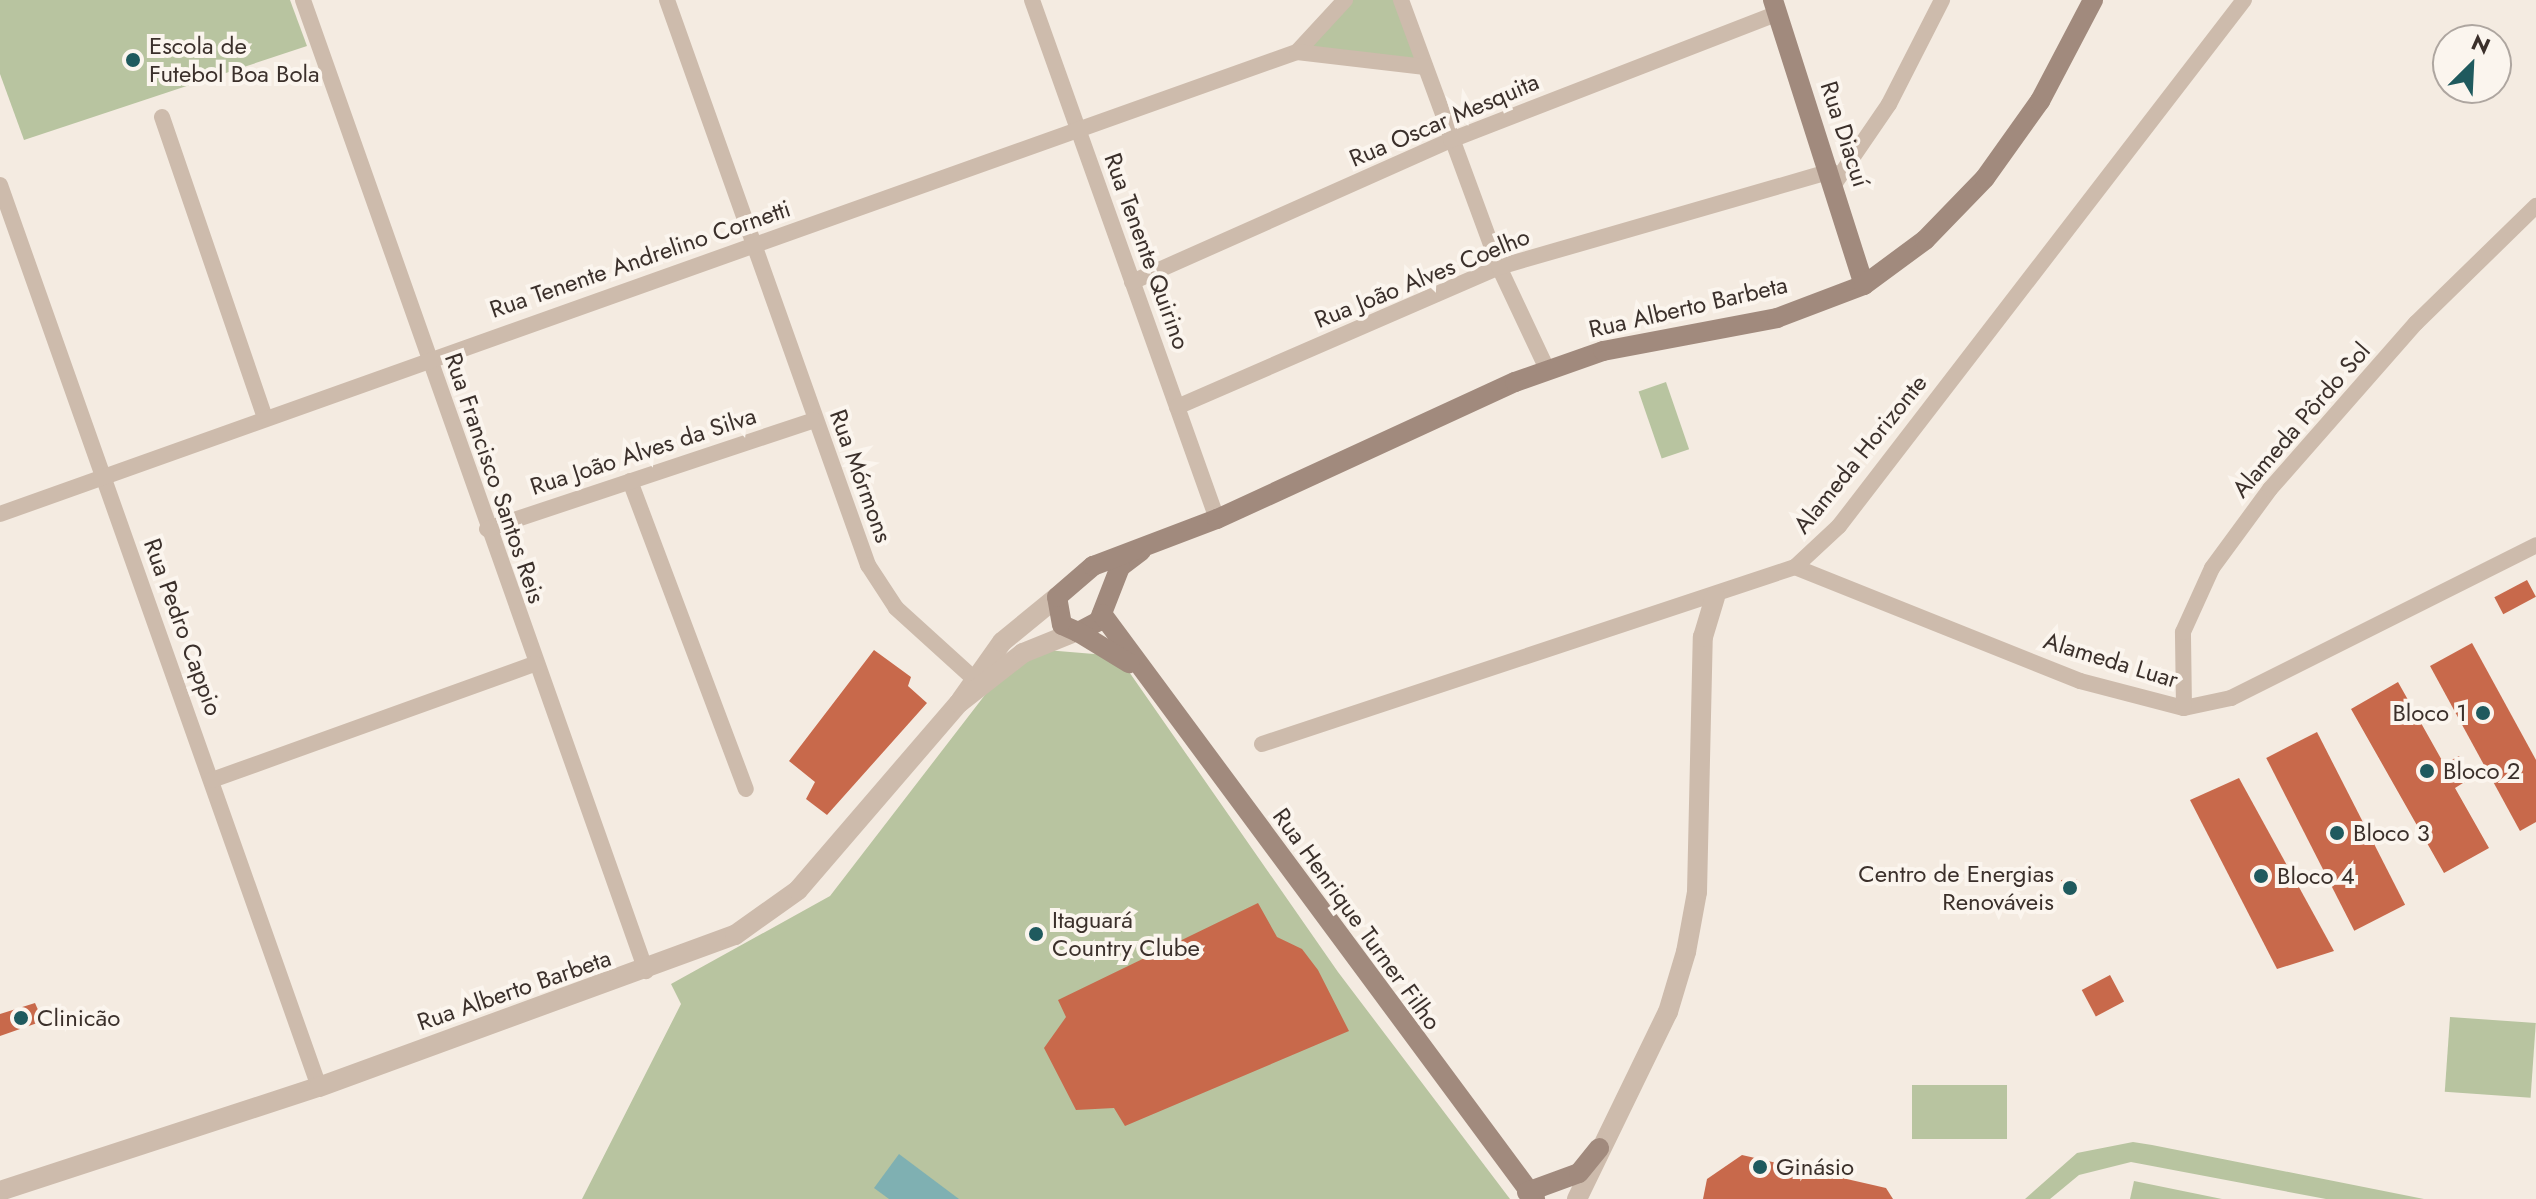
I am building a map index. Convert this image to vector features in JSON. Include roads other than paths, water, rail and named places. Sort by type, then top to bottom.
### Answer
[{"type":"main road","name":"Rua Alberto Barbeta","points":[[1062,592],[1093,566],[1141,551],[1217,519],[1548,371],[1603,351],[1777,318],[1864,285],[1925,240],[1985,178],[2040,101],[2093,0]]},
{"type":"main road","name":"Rua Diacuí","points":[[1776,7],[1833,177],[1864,285]]},
{"type":"main road","points":[[1076,632],[1102,613],[1120,567],[1141,551]]},
{"type":"main road","points":[[1062,592],[1056,615],[1076,632],[1146,676]]},
{"type":"main road","name":"Rua Henrique Turner Filho","points":[[1062,592],[1098,594],[1102,613],[1146,676],[1530,1197]]},
{"type":"main road","points":[[1530,1197],[1579,1173],[1599,1148]]},
{"type":"street","name":"Rua Francisco Santos Reis","points":[[303,0],[487,529],[646,971]]},
{"type":"street","name":"Rua Mórmons","points":[[667,0],[868,565],[896,608],[977,682]]},
{"type":"street","name":"Rua Tenente Quirino","points":[[1032,0],[1217,519]]},
{"type":"street","points":[[1297,52],[1345,0]]},
{"type":"street","points":[[1401,0],[1499,267],[1548,371]]},
{"type":"street","points":[[1833,177],[1889,104],[1942,0]]},
{"type":"street","name":"Alameda Horizonte","points":[[1262,744],[1715,597],[1795,567],[1839,526],[2244,0]]},
{"type":"street","name":"Rua Oscar Mesquita","points":[[1132,282],[1451,140],[1776,7]]},
{"type":"street","name":"Rua Tenente Andrelino Cornetti","points":[[0,514],[1297,52]]},
{"type":"street","points":[[1297,52],[1425,67]]},
{"type":"street","points":[[162,117],[265,418]]},
{"type":"street","name":"Rua João Alves Coelho","points":[[1177,407],[1499,267],[1833,177]]},
{"type":"street","name":"Rua Pedro Cappio","points":[[0,185],[319,1087]]},
{"type":"street","name":"Alameda Pôrdo Sol","points":[[2184,708],[2183,632],[2212,568],[2270,489],[2416,323],[2536,206]]},
{"type":"street","name":"Rua João Alves da Silva","points":[[487,529],[814,420]]},
{"type":"street","points":[[630,481],[746,789]]},
{"type":"street","name":"Alameda Luar","points":[[1795,567],[2080,681],[2184,708],[2231,698],[2536,545]]},
{"type":"street","points":[[977,682],[1062,592]]},
{"type":"street","points":[[1577,1199],[1599,1148],[1668,1012],[1686,952],[1697,892],[1703,637],[1715,597]]},
{"type":"street","points":[[977,682],[1023,653],[1076,632]]},
{"type":"street","points":[[212,780],[535,664]]},
{"type":"street","name":"Rua Alberto Barbeta","points":[[0,1191],[319,1087],[646,971],[735,935],[798,890],[977,682]]},
{"type":"street","points":[[1595,1199],[1599,1148]]},
{"type":"water","points":[[899,1154],[959,1199],[889,1199],[874,1188]]},
{"type":"place","name":"Escola de Futebol Boa Bola","points":[[133,60]]},
{"type":"place","name":"Bloco 1","points":[[2483,713]]},
{"type":"place","name":"Bloco 2","points":[[2427,771]]},
{"type":"place","name":"Bloco 3","points":[[2337,833]]},
{"type":"place","name":"Bloco 4","points":[[2261,876]]},
{"type":"place","name":"Centro de Energias Renováveis","points":[[2070,888]]},
{"type":"place","name":"Itaguará Country Clube","points":[[1036,934]]},
{"type":"place","name":"Clinicão","points":[[21,1018]]},
{"type":"place","name":"Ginásio","points":[[1760,1167]]}]
